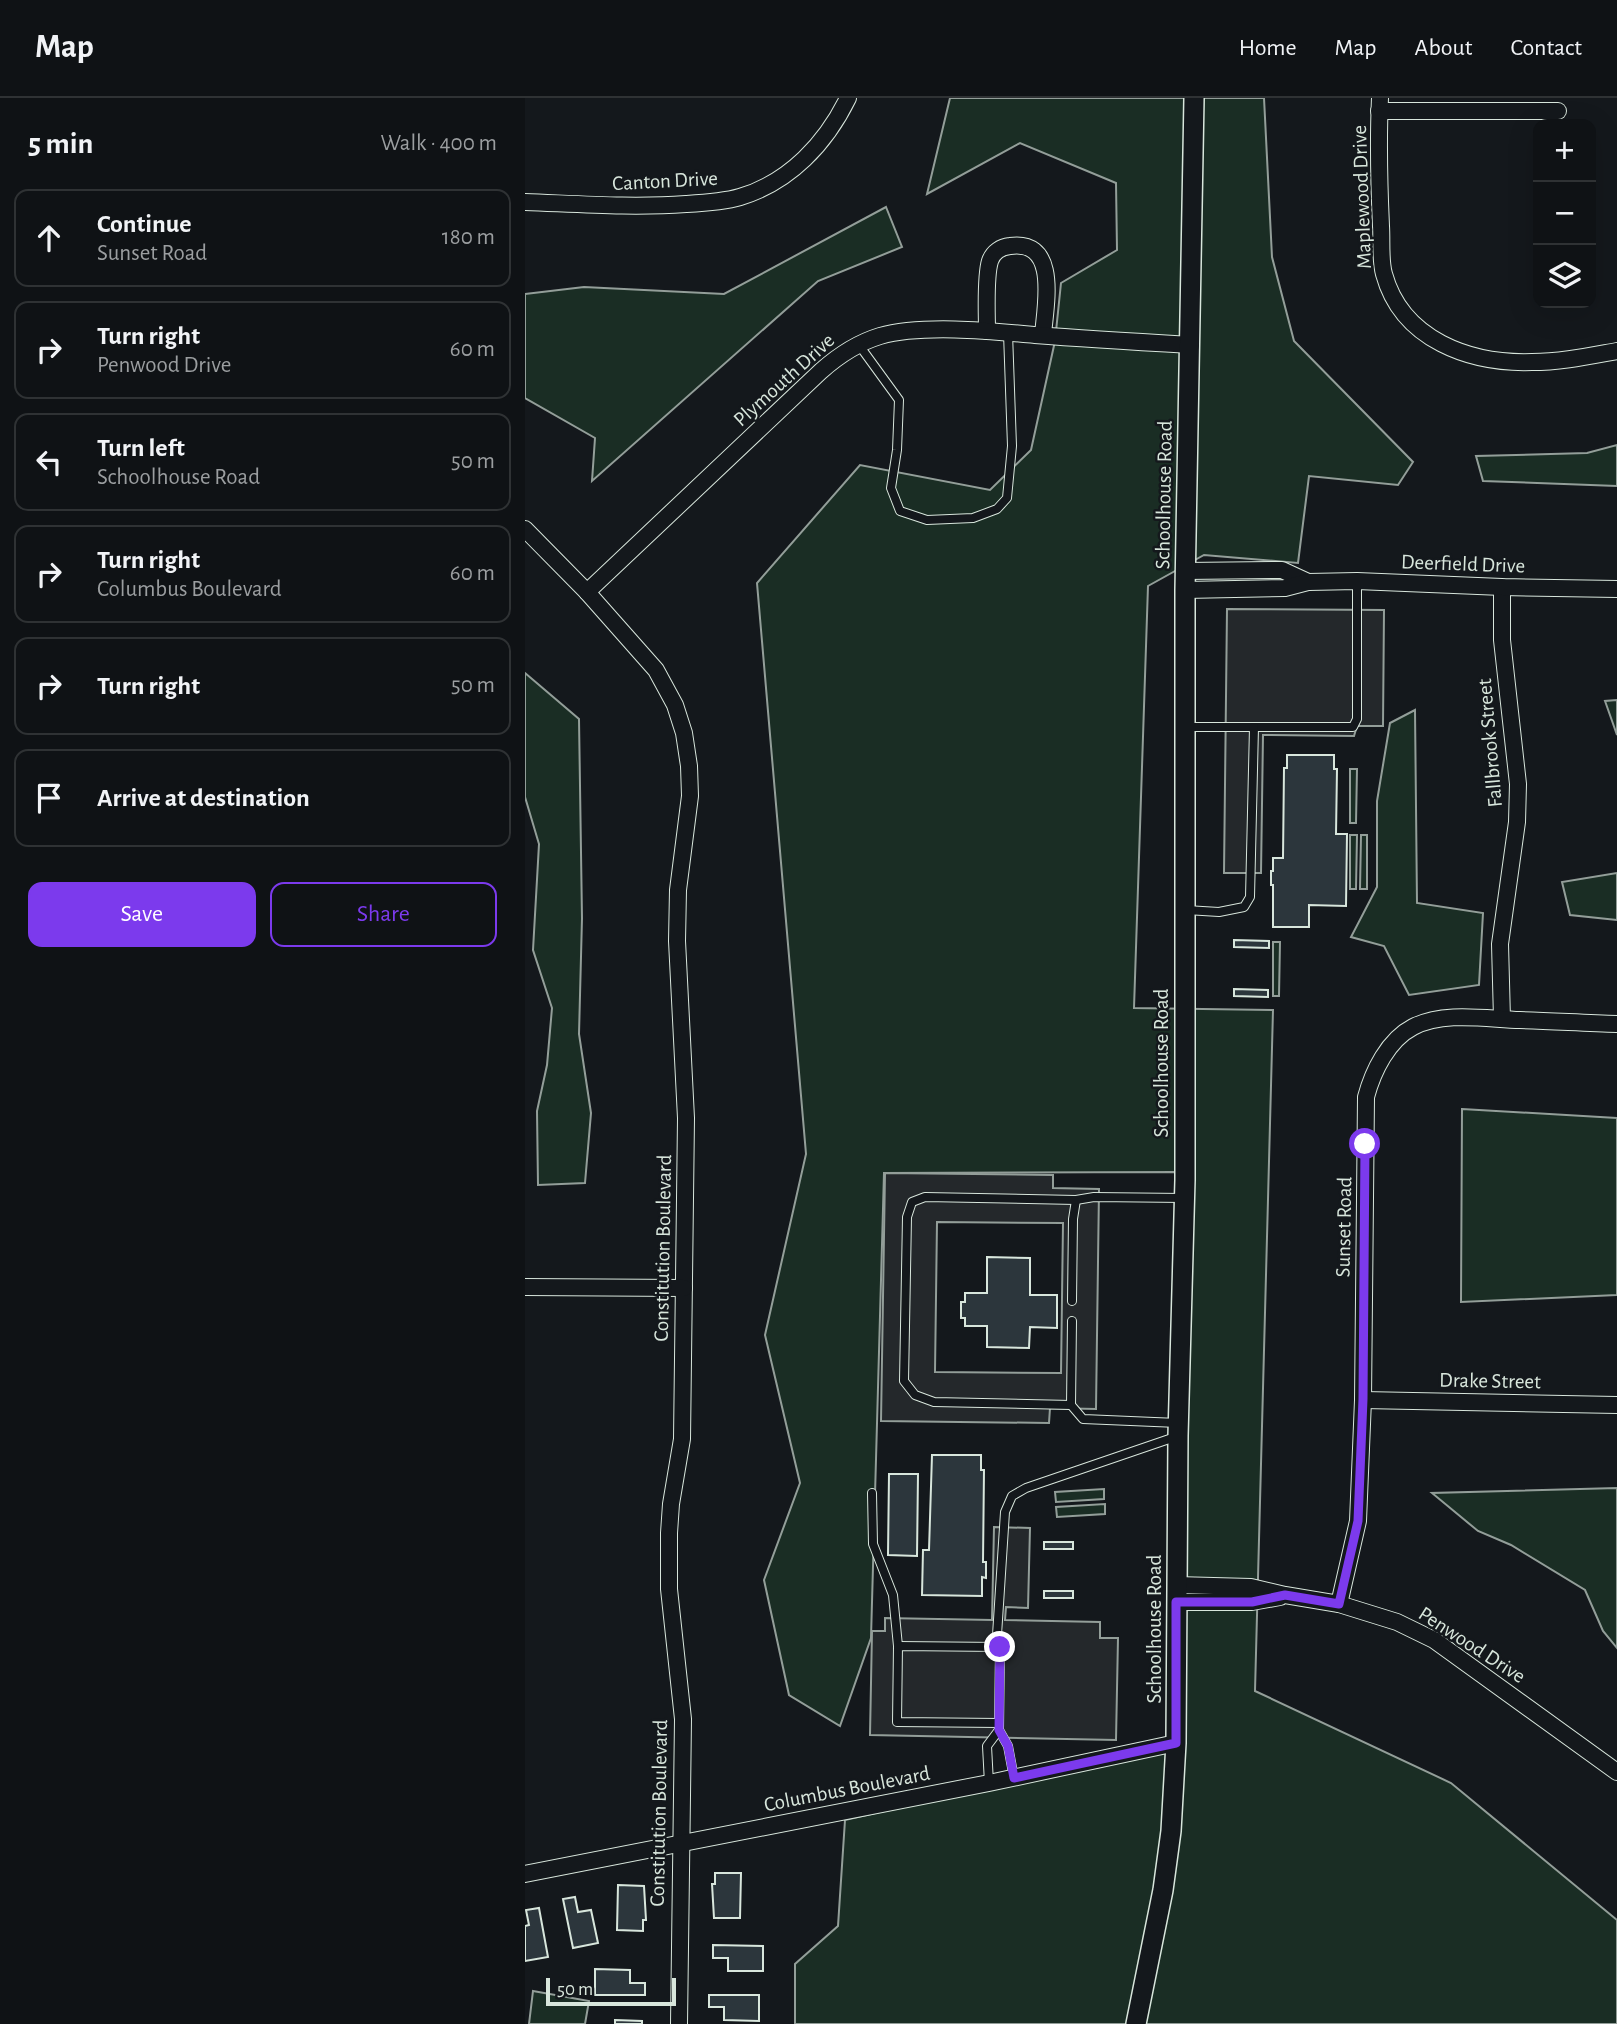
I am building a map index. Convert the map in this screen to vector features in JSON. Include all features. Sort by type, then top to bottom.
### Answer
[{"type":"street","name":"Canton Drive","points":[[525,202],[648,207],[740,197],[770,184],[799,164],[818,146],[848,98]]},
{"type":"street","name":"Schoolhouse Road","points":[[1136,2024],[1165,1878],[1171,1831],[1176,1743],[1178,1430],[1184,1198],[1185,580],[1194,98]]},
{"type":"street","points":[[1379,104],[1558,111]]},
{"type":"street","name":"Maplewood Drive","points":[[1379,104],[1378,165],[1384,273],[1407,319],[1427,338],[1454,351],[1483,358],[1539,362],[1617,351]]},
{"type":"street","points":[[987,331],[990,262],[996,251],[1009,246],[1025,246],[1045,265],[1048,278],[1043,335]]},
{"type":"street","name":"Plymouth Drive","points":[[587,592],[821,371],[841,354],[859,344],[908,330],[987,331],[1191,345]]},
{"type":"street","name":"Constitution Boulevard","points":[[525,529],[587,592],[656,670],[675,705],[684,733],[689,766],[690,796],[678,890],[677,941],[686,1118],[682,1439],[669,1533],[669,1590],[683,1719],[679,2024]]},
{"type":"street","name":"Deerfield Drive","points":[[1185,580],[1282,570],[1308,582],[1357,581],[1617,589]]},
{"type":"street","name":"Fallbrook Street","points":[[1502,587],[1502,640],[1518,784],[1517,822],[1500,944],[1502,1019]]},
{"type":"street","name":"Sunset Road","points":[[1339,1604],[1358,1521],[1363,1399],[1366,1097],[1371,1077],[1393,1043],[1412,1028],[1433,1020],[1465,1018],[1617,1024]]},
{"type":"street","points":[[525,1287],[684,1288]]},
{"type":"street","name":"Drake Street","points":[[1363,1399],[1617,1405]]},
{"type":"street","name":"Penwood Drive","points":[[1176,1594],[1251,1587],[1339,1604],[1397,1622],[1434,1640],[1617,1772]]},
{"type":"street","name":"Columbus Boulevard","points":[[525,1874],[1014,1778],[1176,1743]]},
{"type":"lane","points":[[859,344],[899,400],[897,450],[891,488],[900,512],[927,520],[973,518],[997,509],[1007,498],[1012,446],[1008,333]]},
{"type":"lane","points":[[1185,727],[1353,727],[1357,719],[1357,581]]},
{"type":"lane","points":[[1184,910],[1219,912],[1244,907],[1250,897],[1254,727]]},
{"type":"lane","points":[[1071,1405],[934,1402],[915,1395],[904,1381],[907,1217],[912,1202],[925,1197],[1076,1200],[1094,1197],[1184,1198]]},
{"type":"lane","points":[[1072,1301],[1073,1219],[1076,1200]]},
{"type":"lane","points":[[1072,1321],[1071,1405],[1083,1419],[1178,1430]]},
{"type":"lane","points":[[1014,1778],[1008,1746],[999,1727],[1000,1647],[997,1635],[1005,1512],[1012,1496],[1026,1488],[1178,1430]]},
{"type":"lane","points":[[872,1493],[873,1544],[893,1595],[898,1646],[897,1722],[999,1727]]},
{"type":"lane","points":[[898,1646],[1000,1647]]},
{"type":"lane","points":[[989,1783],[987,1746],[999,1727]]},
{"type":"green space","points":[[950,98],[1264,98],[1272,257],[1294,341],[1413,462],[1398,485],[1309,476],[1298,563],[1204,555],[1148,586],[1134,1008],[1273,1010],[1255,1691],[1451,1783],[1617,1920],[1617,2024],[795,2024],[795,1964],[838,1926],[845,1820],[1174,1745],[1175,1172],[884,1173],[871,1638],[840,1726],[789,1695],[764,1580],[800,1483],[765,1335],[806,1154],[757,583],[860,465],[990,490],[1031,450],[1055,341],[1061,283],[1117,250],[1116,183],[1020,143],[927,194]]},
{"type":"green space","points":[[886,207],[902,247],[818,281],[592,481],[595,438],[525,398],[525,294],[584,287],[724,294]]},
{"type":"green space","points":[[1617,445],[1617,486],[1483,481],[1476,456],[1587,453]]},
{"type":"green space","points":[[525,673],[579,719],[582,918],[579,1034],[591,1113],[585,1183],[538,1185],[537,1111],[547,1065],[552,1008],[533,950],[539,844],[525,797]]},
{"type":"green space","points":[[1617,700],[1617,735],[1605,701]]},
{"type":"green space","points":[[1415,710],[1417,903],[1483,913],[1479,985],[1409,995],[1384,946],[1351,937],[1377,887],[1377,801],[1390,723]]},
{"type":"green space","points":[[1350,769],[1357,769],[1356,823],[1350,823]]},
{"type":"green space","points":[[1350,835],[1357,835],[1356,889],[1350,889]]},
{"type":"green space","points":[[1361,835],[1367,835],[1367,889],[1360,889]]},
{"type":"green space","points":[[1617,873],[1617,920],[1570,915],[1562,882]]},
{"type":"green space","points":[[1273,942],[1280,942],[1279,996],[1273,996]]},
{"type":"green space","points":[[1462,1109],[1617,1118],[1617,1295],[1461,1302]]},
{"type":"green space","points":[[1617,1488],[1617,1648],[1603,1631],[1585,1590],[1511,1545],[1478,1531],[1432,1493]]},
{"type":"green space","points":[[1104,1489],[1104,1499],[1056,1502],[1055,1492]]},
{"type":"green space","points":[[1105,1504],[1105,1514],[1057,1517],[1056,1507]]},
{"type":"green space","points":[[533,1991],[589,2001],[585,2024],[529,2024]]},
{"type":"shaded area","points":[[1227,609],[1384,610],[1383,726],[1357,726],[1354,736],[1263,735],[1261,873],[1224,873]]},
{"type":"shaded area","points":[[885,1173],[1053,1175],[1053,1188],[1099,1189],[1096,1409],[1050,1408],[1049,1423],[881,1421]],"holes":[[[937,1222],[1063,1223],[1061,1373],[935,1372]]]},
{"type":"shaded area","points":[[994,1527],[1030,1528],[1028,1608],[1006,1607],[1005,1620],[1100,1622],[1100,1638],[1118,1638],[1116,1740],[870,1735],[872,1631],[885,1631],[885,1618],[992,1620]]},
{"type":"building","points":[[1287,755],[1334,755],[1334,769],[1337,769],[1336,834],[1347,834],[1346,906],[1309,905],[1309,927],[1273,927],[1271,871],[1273,858],[1283,858],[1284,768],[1287,768]]},
{"type":"building","points":[[1234,940],[1269,941],[1269,948],[1234,947]]},
{"type":"building","points":[[1234,989],[1268,990],[1268,997],[1234,996]]},
{"type":"building","points":[[987,1257],[1030,1258],[1030,1295],[1057,1295],[1057,1328],[1030,1327],[1029,1348],[987,1347],[987,1326],[965,1326],[965,1318],[961,1318],[961,1302],[965,1302],[965,1293],[987,1293]]},
{"type":"building","points":[[932,1455],[981,1455],[981,1470],[984,1470],[983,1562],[986,1562],[986,1578],[982,1577],[982,1596],[922,1595],[923,1550],[929,1550]]},
{"type":"building","points":[[889,1474],[918,1474],[917,1556],[888,1555]]},
{"type":"building","points":[[1044,1542],[1073,1542],[1073,1549],[1044,1549]]},
{"type":"building","points":[[1044,1591],[1073,1591],[1073,1598],[1044,1598]]},
{"type":"building","points":[[715,1873],[741,1873],[740,1918],[714,1918],[712,1884],[715,1884]]},
{"type":"building","points":[[618,1885],[644,1886],[646,1920],[643,1920],[643,1931],[617,1930]]},
{"type":"building","points":[[575,1897],[578,1912],[591,1910],[598,1943],[573,1948],[563,1899]]},
{"type":"building","points":[[539,1908],[548,1957],[525,1961],[525,1926],[529,1925],[526,1910]]},
{"type":"building","points":[[713,1945],[763,1946],[763,1971],[728,1971],[728,1958],[713,1958]]},
{"type":"building","points":[[595,1969],[630,1970],[630,1983],[645,1983],[645,1995],[595,1995]]},
{"type":"building","points":[[709,1995],[759,1995],[759,2021],[724,2020],[724,2007],[709,2007]]},
{"type":"building","points":[[615,2020],[642,2021],[642,2024],[615,2024]]},
{"type":"route","points":[[1000,1647],[999,1730],[1008,1746],[1014,1778],[1176,1743],[1176,1602],[1252,1602],[1285,1595],[1339,1604],[1358,1521],[1363,1399],[1365,1144]]}]
